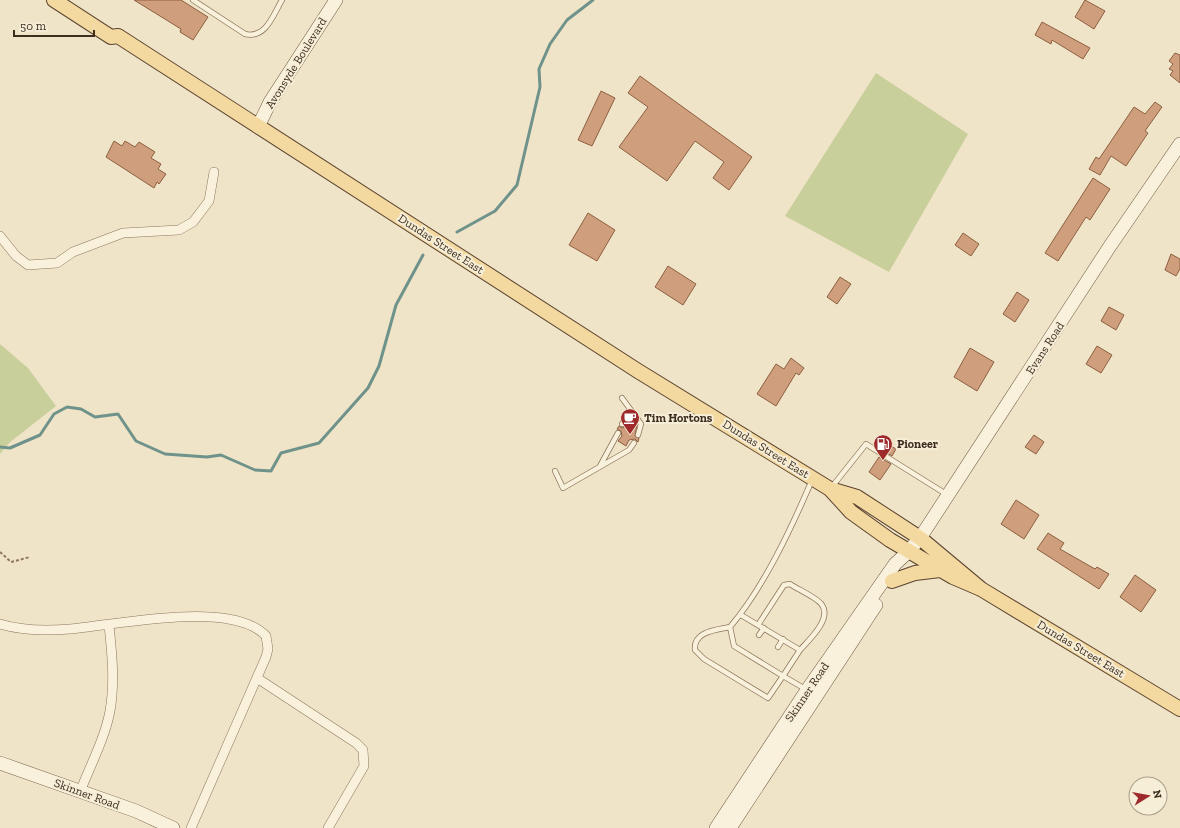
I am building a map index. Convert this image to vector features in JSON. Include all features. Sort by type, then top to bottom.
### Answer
[{"type":"main road","name":"Dundas Street East","points":[[54,0],[111,37],[118,36],[638,371],[830,489],[851,512],[905,556],[981,589],[1180,709]]},
{"type":"main road","name":"Dundas Street East","points":[[830,489],[857,497],[920,538],[981,589]]},
{"type":"main road","points":[[892,581],[915,573],[940,570]]},
{"type":"street","name":"Avonsyde Boulevard","points":[[258,127],[270,102],[336,0]]},
{"type":"street","name":"Evans Road","points":[[905,556],[920,538],[947,495],[1005,410],[1110,246],[1180,144]]},
{"type":"street","points":[[0,236],[16,256],[28,265],[57,262],[73,252],[123,233],[179,230],[193,222],[209,201],[214,172]]},
{"type":"street","name":"Skinner Road","points":[[730,828],[892,581],[905,556]]},
{"type":"street","name":"Skinner Road","points":[[716,828],[807,690],[895,564],[905,556]]},
{"type":"street","points":[[0,624],[13,628],[35,630],[68,629],[199,616],[243,622],[262,631],[266,636],[268,643],[266,656],[192,828]]},
{"type":"street","points":[[80,792],[110,712],[113,690],[113,663],[109,625]]},
{"type":"street","points":[[257,678],[356,743],[363,750],[364,766],[328,828]]},
{"type":"street","name":"Skinner Road","points":[[0,763],[136,811],[173,828]]},
{"type":"lane","points":[[193,0],[245,34],[252,36],[257,35],[264,30],[282,0]]},
{"type":"lane","points":[[622,398],[641,424],[638,435]]},
{"type":"lane","points":[[622,424],[630,409]]},
{"type":"lane","points":[[599,468],[618,433]]},
{"type":"lane","points":[[555,471],[563,488],[629,450],[634,443]]},
{"type":"lane","points":[[830,489],[866,444],[947,495]]},
{"type":"lane","points":[[758,625],[784,585],[790,584],[822,604],[825,612],[824,619],[811,639],[800,650],[768,698],[704,659],[694,650],[694,644],[698,637],[709,631],[730,628],[741,615],[792,528],[813,478]]},
{"type":"lane","points":[[741,615],[800,650]]},
{"type":"lane","points":[[730,628],[734,646],[749,651],[784,676],[807,690]]},
{"type":"lane","points":[[759,635],[764,628]]},
{"type":"lane","points":[[778,647],[783,640]]},
{"type":"path","points":[[0,552],[11,562],[30,557]]},
{"type":"green space","points":[[876,73],[968,134],[889,272],[785,216]]},
{"type":"green space","points":[[0,344],[28,368],[56,406],[9,443],[0,454]]},
{"type":"building","points":[[134,0],[181,0],[208,17],[193,40],[180,32],[181,29]]},
{"type":"building","points":[[1085,0],[1105,11],[1094,29],[1075,17]]},
{"type":"building","points":[[1042,22],[1090,48],[1083,59],[1052,40],[1051,44],[1035,35]]},
{"type":"building","points":[[1175,53],[1180,55],[1180,83],[1170,75],[1173,71],[1169,69],[1173,64],[1169,61]]},
{"type":"building","points":[[640,76],[752,157],[729,190],[713,178],[724,162],[695,141],[667,181],[619,147],[648,107],[628,93]]},
{"type":"building","points":[[601,91],[615,98],[592,146],[578,140]]},
{"type":"building","points":[[1155,102],[1162,107],[1145,131],[1148,133],[1126,166],[1111,156],[1100,175],[1089,169],[1096,157],[1099,159],[1134,107],[1145,114]]},
{"type":"building","points":[[114,141],[122,146],[125,141],[135,147],[139,142],[155,152],[151,158],[161,164],[158,169],[166,174],[159,184],[157,182],[154,188],[106,157]]},
{"type":"building","points":[[1093,178],[1110,189],[1090,220],[1086,217],[1058,261],[1045,253]]},
{"type":"building","points":[[588,213],[615,230],[597,261],[569,245]]},
{"type":"building","points":[[963,233],[979,244],[971,256],[955,245]]},
{"type":"building","points":[[1171,254],[1180,259],[1180,269],[1176,276],[1165,270]]},
{"type":"building","points":[[668,266],[696,284],[683,305],[655,287]]},
{"type":"building","points":[[840,277],[851,284],[837,304],[827,297]]},
{"type":"building","points":[[1017,292],[1029,300],[1015,322],[1003,314]]},
{"type":"building","points":[[1109,307],[1124,315],[1116,330],[1101,321]]},
{"type":"building","points":[[1097,346],[1112,355],[1101,373],[1086,364]]},
{"type":"building","points":[[970,348],[994,362],[977,391],[954,377]]},
{"type":"building","points":[[791,358],[804,368],[799,375],[796,373],[776,406],[757,394],[776,364],[784,369]]},
{"type":"building","name":"Tim Hortons","points":[[633,420],[637,425],[635,436],[639,438],[638,442],[635,439],[629,440],[626,446],[618,441],[622,436],[621,431],[617,429],[619,426],[622,428],[629,426]]},
{"type":"building","points":[[1034,435],[1044,442],[1036,454],[1025,447]]},
{"type":"building","points":[[887,444],[896,449],[892,456],[883,450]]},
{"type":"building","points":[[879,457],[891,464],[880,480],[869,472]]},
{"type":"building","points":[[1016,500],[1039,515],[1024,539],[1001,524]]},
{"type":"building","points":[[1048,533],[1064,543],[1060,549],[1095,569],[1097,567],[1109,574],[1099,589],[1037,549]]},
{"type":"building","points":[[1135,575],[1156,590],[1141,612],[1120,597]]},
{"type":"waterway","points":[[457,232],[495,211],[517,185],[540,87],[539,69],[550,44],[567,20],[593,0]]},
{"type":"waterway","points":[[0,447],[10,448],[40,435],[54,414],[67,407],[81,409],[95,417],[118,414],[136,441],[165,454],[207,457],[221,455],[255,470],[271,471],[281,453],[319,443],[368,388],[379,366],[396,305],[423,255]]},
{"type":"place","name":"Tim Hortons","points":[[630,435]]},
{"type":"place","name":"Pioneer","points":[[883,461]]}]
